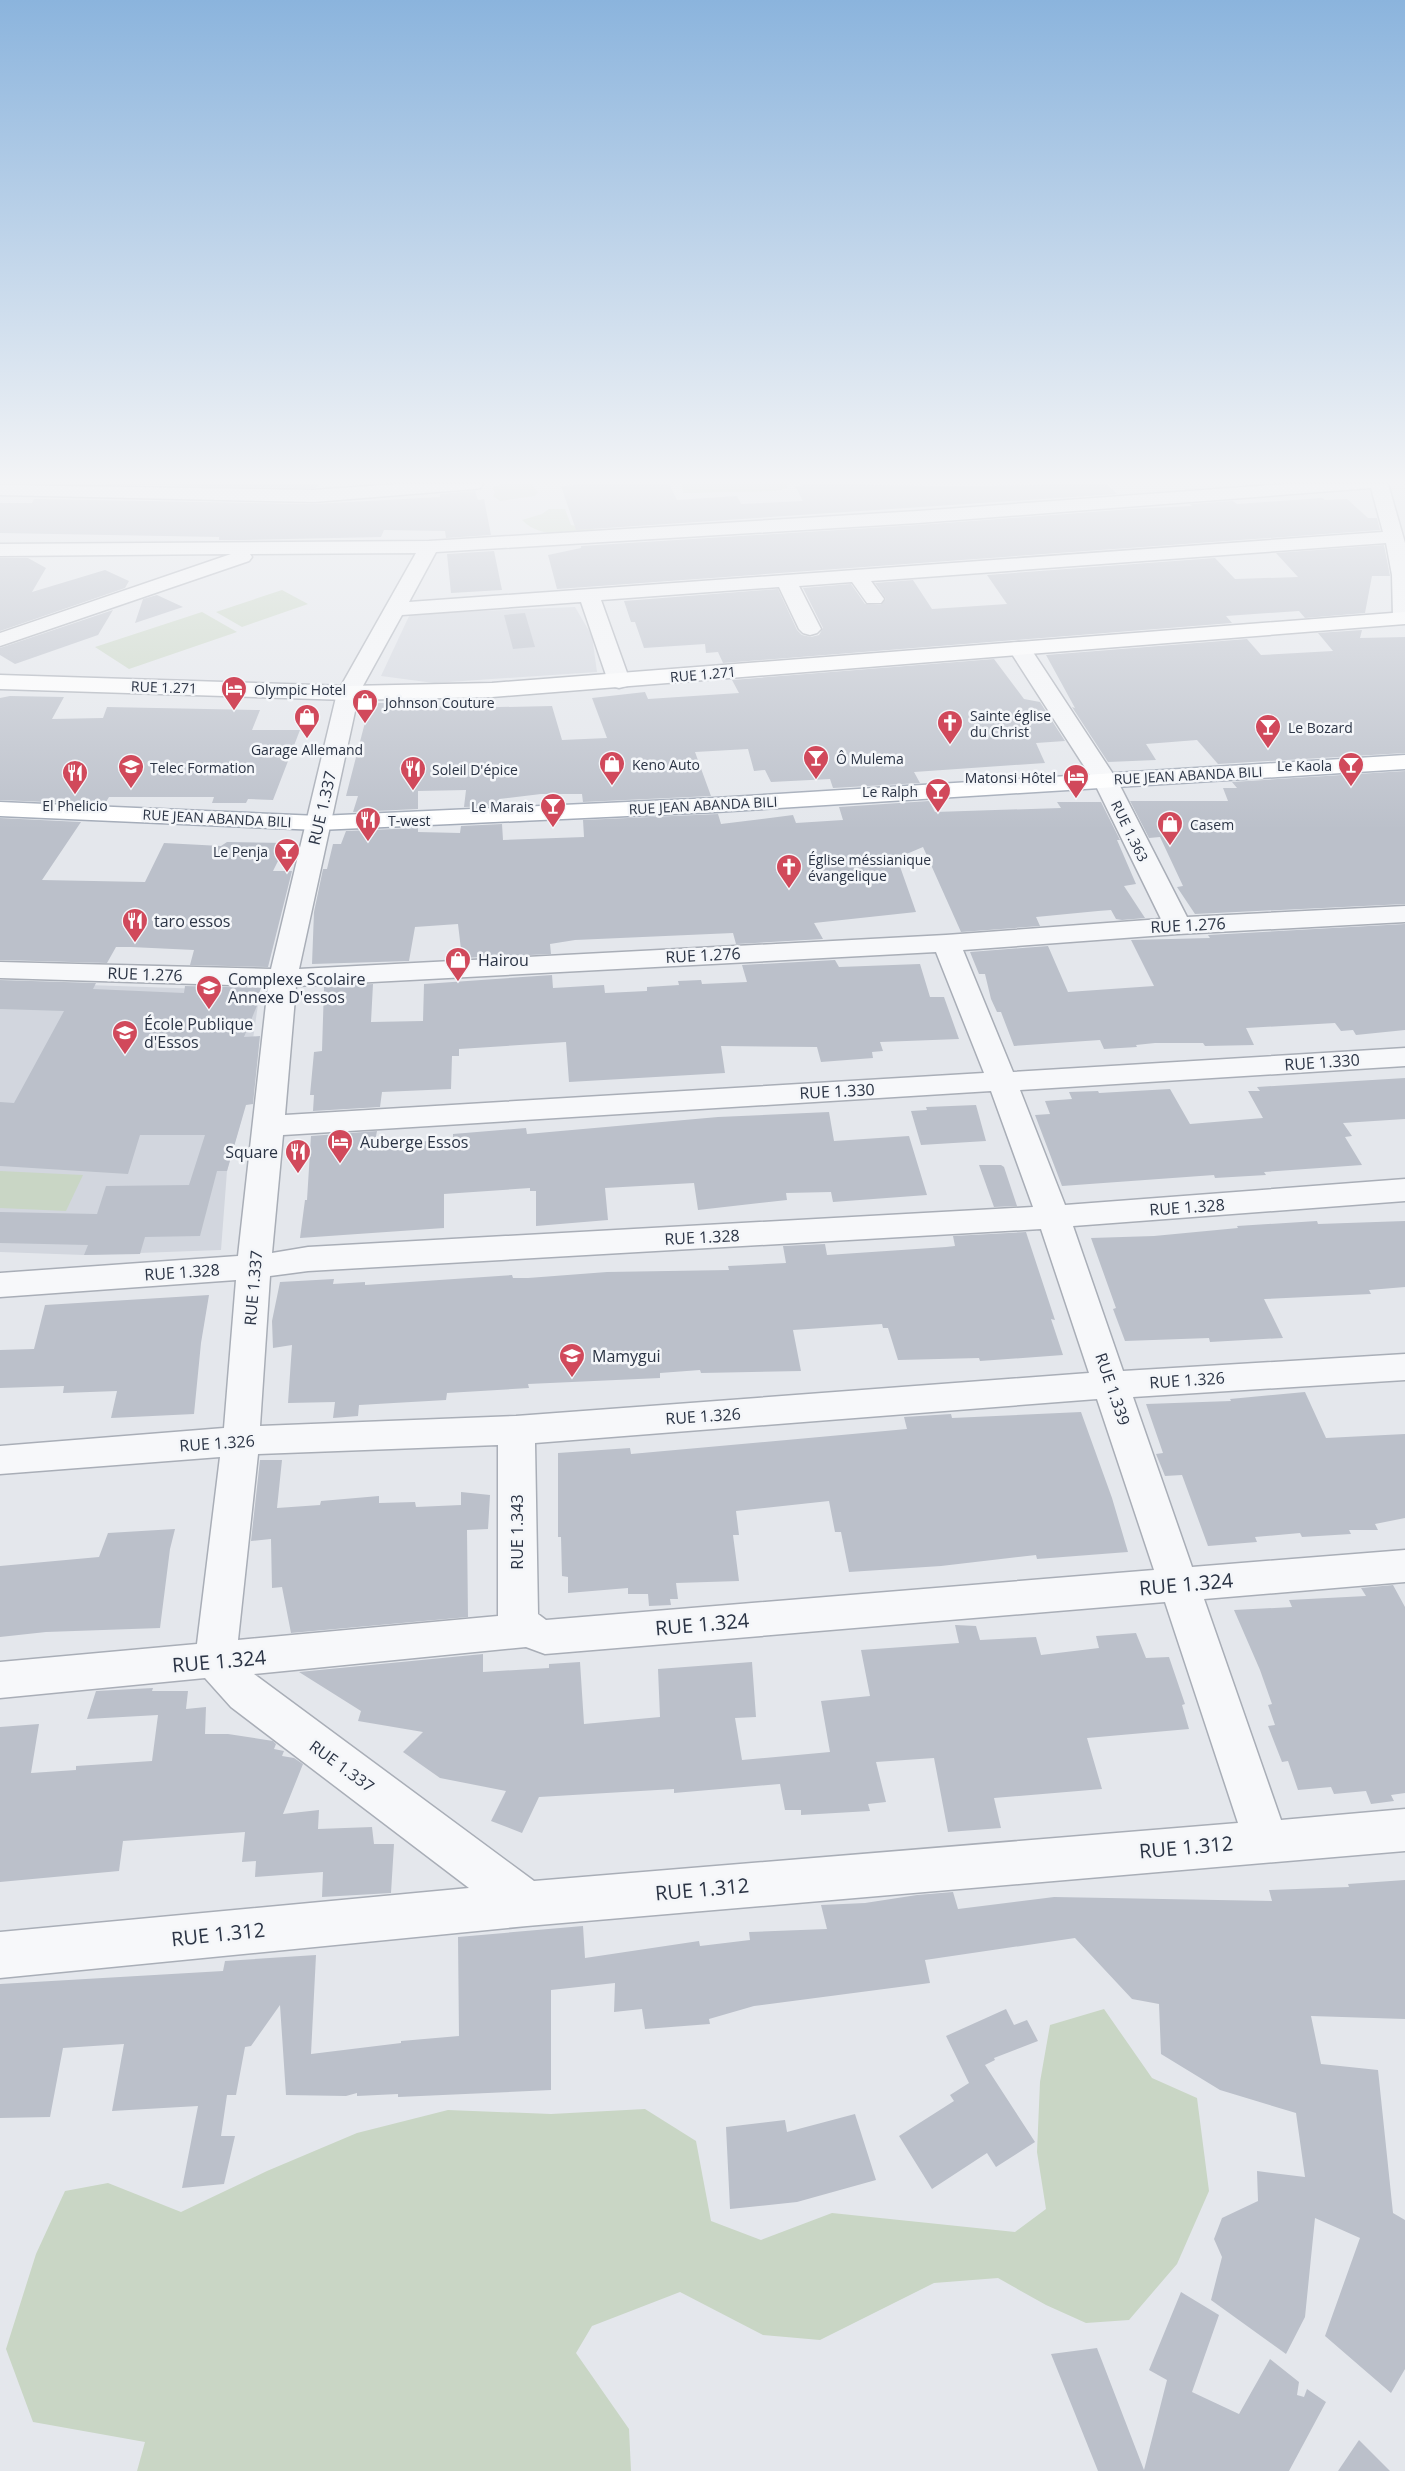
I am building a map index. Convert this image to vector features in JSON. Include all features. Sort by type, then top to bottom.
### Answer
[{"type":"street","points":[[0,640],[118,599]]},
{"type":"street","name":"RUE 1.337","points":[[399,599],[348,693],[283,978],[270,1126],[254,1267],[241,1441],[215,1661],[246,1694],[271,1714],[527,1904]]},
{"type":"street","points":[[394,609],[520,599]]},
{"type":"street","points":[[591,599],[620,681]]},
{"type":"street","points":[[795,599],[810,629]]},
{"type":"street","points":[[1404,599],[1404,617]]},
{"type":"street","name":"RUE 1.271","points":[[0,682],[348,693],[492,690],[1404,617]]},
{"type":"street","name":"RUE 1.363","points":[[1019,648],[1105,780],[1178,926]]},
{"type":"street","name":"RUE JEAN ABANDA BILI","points":[[0,809],[319,823],[715,805],[1405,762]]},
{"type":"street","name":"RUE 1.276","points":[[0,970],[283,978],[946,943],[1178,926],[1405,914]]},
{"type":"street","name":"RUE 1.339","points":[[946,943],[1053,1217],[1266,1840]]},
{"type":"street","name":"RUE 1.330","points":[[270,1126],[1405,1057]]},
{"type":"street","name":"RUE 1.328","points":[[0,1285],[254,1267],[308,1258],[1053,1217],[1405,1190]]},
{"type":"street","name":"RUE 1.326","points":[[0,1460],[241,1441],[516,1430],[1112,1385],[1405,1367]]},
{"type":"street","name":"RUE 1.343","points":[[516,1430],[518,1619],[527,1630]]},
{"type":"street","name":"RUE 1.324","points":[[0,1680],[527,1630],[545,1637],[1405,1566]]},
{"type":"street","name":"RUE 1.312","points":[[0,1955],[527,1904],[1405,1830]]},
{"type":"shaded area","points":[[575,607],[592,636],[597,672],[434,683],[381,676],[410,614]]},
{"type":"shaded area","name":"École Publique d'Essos","points":[[0,982],[260,991],[241,1121],[227,1171],[221,1250],[84,1255],[0,1252]]},
{"type":"green space","points":[[254,599],[299,599],[308,604],[242,627],[216,612]]},
{"type":"green space","points":[[202,612],[237,632],[129,669],[95,647]]},
{"type":"green space","points":[[0,1171],[83,1175],[66,1211],[0,1208]]},
{"type":"green space","points":[[1104,2009],[1152,2078],[1197,2098],[1209,2191],[1177,2264],[1129,2320],[1086,2323],[1046,2305],[998,2278],[934,2283],[820,2340],[763,2335],[680,2292],[592,2326],[576,2353],[629,2429],[631,2471],[137,2471],[145,2442],[33,2422],[6,2349],[36,2254],[65,2191],[108,2183],[181,2212],[267,2171],[357,2133],[448,2110],[551,2114],[645,2109],[696,2141],[711,2221],[761,2240],[832,2213],[1015,2232],[1046,2209],[1037,2152],[1040,2082],[1050,2025]]},
{"type":"building","points":[[0,599],[92,599],[0,631]]},
{"type":"building","points":[[143,599],[166,599],[183,607],[135,623]]},
{"type":"building","points":[[783,599],[797,630],[802,635],[811,637],[819,635],[823,628],[809,599],[862,599],[865,604],[881,605],[886,599],[926,599],[932,609],[1007,604],[1004,599],[1368,599],[1365,613],[1305,618],[1299,611],[1226,616],[1232,623],[723,663],[718,652],[706,653],[705,644],[644,648],[635,622],[631,622],[624,601]]},
{"type":"building","points":[[113,610],[98,635],[15,664],[0,655],[0,648]]},
{"type":"building","points":[[525,613],[535,647],[513,649],[504,615]]},
{"type":"building","points":[[1362,630],[1360,638],[1405,637],[1405,753],[1218,764],[1197,740],[1146,744],[1156,760],[1108,762],[1072,707],[1075,708],[1046,655],[1247,639],[1261,655],[1333,651],[1318,633]]},
{"type":"building","points":[[994,659],[1024,699],[1040,702],[1065,741],[1036,743],[1045,763],[914,772],[920,783],[833,788],[830,779],[771,782],[765,770],[754,771],[748,749],[695,752],[711,796],[583,802],[582,794],[541,794],[499,799],[500,806],[464,807],[466,790],[418,791],[418,809],[353,812],[358,796],[346,796],[370,703],[423,703],[423,707],[452,706],[452,708],[552,706],[562,740],[607,738],[592,698],[645,692],[648,699],[739,693],[732,680]]},
{"type":"building","points":[[10,696],[64,697],[52,719],[103,718],[107,707],[260,710],[252,730],[300,730],[273,800],[248,799],[246,803],[212,803],[214,797],[109,797],[106,802],[94,801],[93,804],[0,800],[0,698]]},
{"type":"building","points":[[1405,771],[1405,904],[1195,914],[1177,887],[1183,886],[1160,837],[1149,838],[1130,801],[1228,801],[1223,788],[1237,788],[1232,782]]},
{"type":"building","points":[[929,801],[935,812],[1061,808],[1057,802],[1101,802],[1120,840],[1117,840],[1136,884],[1124,886],[1145,918],[1116,919],[1111,910],[1036,917],[1040,926],[961,932],[923,847],[897,858],[916,912],[814,923],[823,939],[736,944],[733,933],[575,940],[550,944],[551,954],[462,958],[458,924],[415,927],[409,961],[312,964],[314,912],[323,869],[327,869],[333,844],[341,844],[346,831],[418,828],[418,832],[460,833],[461,826],[502,824],[503,840],[584,837],[583,820],[718,814],[721,824],[793,815],[796,823],[843,820],[839,807]]},
{"type":"building","points":[[0,818],[81,822],[42,880],[145,882],[164,843],[221,846],[227,842],[287,843],[273,871],[292,871],[268,967],[190,965],[194,950],[131,947],[116,947],[107,963],[0,960]]},
{"type":"building","points":[[1405,924],[1405,1030],[1356,1035],[1353,1030],[1341,1031],[1335,1023],[1246,1028],[1254,1045],[1205,1046],[1203,1043],[1155,1043],[1136,1045],[1137,1047],[1104,1049],[1100,1040],[1014,1046],[1001,1012],[997,1012],[991,999],[985,974],[979,974],[970,952],[1048,946],[1068,992],[1154,986],[1131,940],[1210,938],[1208,935]]},
{"type":"building","points":[[835,960],[839,967],[920,964],[930,997],[944,997],[959,1039],[880,1042],[883,1051],[872,1052],[873,1058],[821,1062],[817,1047],[721,1046],[725,1073],[569,1082],[566,1042],[459,1049],[459,1056],[452,1056],[451,1089],[382,1092],[380,1107],[313,1111],[314,1095],[310,1095],[314,1052],[322,1051],[324,987],[373,984],[371,1022],[423,1021],[424,984],[552,975],[553,988],[604,985],[605,993],[647,991],[647,987],[679,985],[678,981],[701,980],[702,984],[747,982],[742,965]]},
{"type":"building","name":"École Publique d'Essos","points":[[0,980],[96,983],[93,989],[184,993],[185,986],[261,988],[258,996],[261,996],[244,1037],[260,1036],[253,1104],[246,1105],[227,1171],[217,1171],[200,1236],[145,1237],[140,1254],[84,1255],[88,1245],[0,1243],[0,1212],[97,1214],[106,1186],[189,1185],[205,1135],[140,1135],[128,1174],[0,1166],[0,1102],[14,1103],[64,1011],[0,1009]]},
{"type":"building","points":[[1405,1078],[1405,1119],[1343,1123],[1352,1136],[1345,1137],[1362,1165],[1264,1172],[1266,1175],[1215,1178],[1214,1175],[1062,1186],[1035,1115],[1050,1114],[1045,1101],[1072,1099],[1069,1092],[1098,1091],[1099,1093],[1170,1089],[1190,1124],[1263,1118],[1248,1091],[1260,1091],[1257,1087]]},
{"type":"building","points":[[976,1105],[986,1141],[921,1145],[911,1111],[927,1110],[926,1107]]},
{"type":"building","points":[[829,1112],[834,1141],[909,1136],[927,1195],[833,1202],[831,1192],[786,1193],[787,1200],[698,1210],[694,1183],[605,1188],[608,1220],[536,1226],[536,1191],[530,1191],[530,1188],[444,1194],[444,1228],[300,1238],[305,1200],[307,1200],[311,1136],[377,1131],[375,1142],[453,1140],[453,1134],[526,1128],[527,1134],[718,1117]]},
{"type":"building","points":[[979,1165],[1004,1167],[1017,1206],[994,1207]]},
{"type":"building","points":[[1317,1221],[1318,1224],[1405,1221],[1405,1287],[1369,1290],[1371,1294],[1264,1299],[1283,1338],[1210,1342],[1209,1338],[1125,1341],[1091,1238],[1154,1236],[1238,1228],[1237,1226]]},
{"type":"building","points":[[1026,1232],[1055,1320],[1051,1319],[1063,1355],[980,1361],[979,1358],[898,1360],[888,1328],[883,1328],[882,1324],[793,1330],[801,1371],[701,1373],[700,1370],[660,1373],[660,1378],[528,1384],[529,1388],[447,1393],[446,1400],[359,1405],[358,1416],[333,1418],[335,1402],[288,1403],[292,1345],[273,1348],[272,1321],[280,1282],[334,1279],[333,1284],[365,1282],[365,1285],[512,1275],[513,1278],[528,1278],[607,1272],[729,1270],[728,1266],[786,1263],[783,1246],[825,1244],[827,1255],[955,1246],[953,1236]]},
{"type":"building","points":[[209,1295],[201,1343],[194,1414],[111,1418],[117,1391],[63,1393],[64,1386],[0,1388],[0,1350],[34,1349],[45,1305]]},
{"type":"building","points":[[1305,1392],[1326,1438],[1405,1434],[1405,1518],[1375,1524],[1378,1530],[1349,1530],[1351,1534],[1302,1537],[1300,1533],[1255,1537],[1257,1542],[1208,1546],[1182,1475],[1165,1476],[1156,1454],[1163,1453],[1146,1404],[1231,1401],[1230,1399]]},
{"type":"building","points":[[1081,1412],[1112,1498],[1128,1552],[1037,1559],[1036,1555],[941,1566],[849,1572],[841,1532],[835,1532],[829,1501],[736,1511],[739,1535],[733,1535],[739,1581],[676,1583],[678,1599],[670,1599],[671,1605],[649,1606],[648,1594],[628,1594],[628,1588],[568,1593],[568,1577],[562,1576],[561,1537],[558,1537],[558,1453],[630,1448],[631,1454],[907,1429],[904,1417],[951,1414],[952,1418]]},
{"type":"building","points":[[260,1460],[282,1460],[277,1508],[320,1505],[321,1501],[379,1496],[379,1503],[415,1502],[416,1507],[461,1505],[461,1492],[490,1495],[488,1529],[467,1530],[468,1617],[291,1633],[282,1587],[272,1588],[271,1539],[251,1541]]},
{"type":"building","points":[[175,1529],[170,1549],[160,1628],[46,1632],[0,1637],[0,1566],[99,1557],[108,1533]]},
{"type":"building","points":[[1393,1585],[1405,1607],[1405,1793],[1391,1795],[1394,1801],[1371,1804],[1366,1791],[1334,1794],[1331,1787],[1298,1790],[1288,1761],[1282,1762],[1268,1726],[1275,1725],[1268,1705],[1272,1704],[1234,1610],[1292,1607],[1289,1600],[1366,1596],[1361,1588]]},
{"type":"building","points":[[955,1625],[976,1626],[980,1640],[1036,1637],[1041,1655],[1099,1648],[1096,1636],[1136,1633],[1146,1658],[1169,1657],[1185,1704],[1182,1705],[1189,1729],[1087,1738],[1102,1789],[994,1798],[1001,1828],[948,1832],[934,1758],[876,1762],[886,1802],[868,1804],[870,1811],[801,1815],[801,1810],[785,1810],[780,1784],[674,1793],[674,1789],[539,1797],[522,1833],[491,1821],[506,1791],[440,1778],[403,1752],[423,1732],[358,1721],[361,1711],[299,1672],[483,1654],[483,1672],[549,1668],[549,1664],[580,1662],[584,1724],[660,1717],[658,1669],[752,1662],[756,1717],[735,1718],[742,1760],[830,1752],[821,1701],[870,1696],[861,1650],[959,1643]]},
{"type":"building","points":[[153,1688],[152,1691],[188,1691],[186,1709],[206,1707],[205,1734],[228,1734],[273,1741],[276,1744],[274,1749],[284,1751],[282,1756],[294,1758],[303,1764],[283,1814],[319,1810],[318,1829],[372,1827],[374,1844],[394,1844],[391,1893],[322,1897],[323,1872],[255,1877],[256,1861],[242,1862],[245,1832],[123,1841],[119,1871],[0,1882],[0,1727],[39,1724],[31,1773],[76,1770],[76,1766],[152,1761],[158,1715],[87,1719],[96,1691]]},
{"type":"building","points":[[1405,1880],[1405,2019],[1311,2016],[1321,2064],[1378,2070],[1393,2213],[1405,2220],[1405,2369],[1391,2393],[1325,2336],[1360,2238],[1315,2218],[1305,2317],[1286,2354],[1211,2300],[1222,2257],[1214,2239],[1222,2218],[1258,2201],[1257,2171],[1305,2177],[1296,2113],[1220,2090],[1161,2054],[1159,2004],[1132,1999],[1075,1938],[925,1960],[930,1983],[754,2006],[709,2019],[710,2024],[645,2029],[642,2009],[614,2012],[615,1983],[551,1990],[551,2090],[398,2097],[398,2094],[357,2096],[357,2093],[346,2096],[286,2095],[280,2005],[251,2046],[245,2047],[236,2095],[227,2095],[221,2136],[235,2136],[224,2184],[182,2188],[198,2106],[112,2111],[124,2044],[63,2048],[50,2117],[0,2118],[0,1984],[223,1971],[225,1961],[316,1955],[311,2054],[401,2043],[401,2041],[459,2036],[458,1937],[583,1926],[585,1958],[699,1941],[700,1946],[750,1940],[749,1932],[827,1929],[821,1905],[865,1903],[917,1895],[953,1892],[958,1909],[1054,1897],[1272,1901],[1269,1890],[1349,1887],[1348,1884]]},
{"type":"building","points":[[1006,2009],[1014,2025],[1027,2020],[1038,2041],[994,2058],[995,2060],[985,2065],[1035,2142],[996,2167],[987,2153],[932,2189],[899,2136],[954,2101],[950,2095],[969,2083],[946,2036]]},
{"type":"building","points":[[855,2114],[876,2180],[797,2202],[730,2209],[726,2127],[785,2120],[787,2132]]},
{"type":"building","points":[[1181,2292],[1219,2315],[1192,2392],[1239,2414],[1270,2359],[1299,2382],[1297,2395],[1304,2397],[1307,2389],[1326,2402],[1289,2471],[1098,2471],[1051,2354],[1097,2348],[1144,2470],[1167,2380],[1149,2370]]},
{"type":"building","points":[[1359,2440],[1390,2471],[1338,2471]]},
{"type":"place","name":"Olympic Hotel","points":[[234,712]]},
{"type":"place","name":"Johnson Couture","points":[[365,725]]},
{"type":"place","name":"Garage Allemand","points":[[307,740]]},
{"type":"place","name":"Sainte église du Christ","points":[[950,746]]},
{"type":"place","name":"Le Bozard","points":[[1268,750]]},
{"type":"place","name":"Ô Mulema","points":[[816,781]]},
{"type":"place","name":"Keno Auto","points":[[612,787]]},
{"type":"place","name":"Le Kaola","points":[[1351,788]]},
{"type":"place","name":"Telec Formation","points":[[131,790]]},
{"type":"place","name":"Soleil D'épice","points":[[413,792]]},
{"type":"place","name":"El Phelicio","points":[[75,796]]},
{"type":"place","name":"Matonsi Hôtel","points":[[1076,800]]},
{"type":"place","name":"Le Ralph","points":[[938,814]]},
{"type":"place","name":"Le Marais","points":[[553,829]]},
{"type":"place","name":"T-west","points":[[368,843]]},
{"type":"place","name":"Casem","points":[[1170,847]]},
{"type":"place","name":"Le Penja","points":[[287,874]]},
{"type":"place","name":"Église méssianique évangelique","points":[[789,890]]},
{"type":"place","name":"taro essos","points":[[135,944]]},
{"type":"place","name":"Hairou","points":[[458,983]]},
{"type":"place","name":"Complexe Scolaire Annexe D'essos","points":[[209,1011]]},
{"type":"place","name":"École Publique d'Essos","points":[[125,1056]]},
{"type":"place","name":"Auberge Essos","points":[[340,1165]]},
{"type":"place","name":"Square","points":[[298,1175]]},
{"type":"place","name":"Mamygui","points":[[572,1379]]}]
